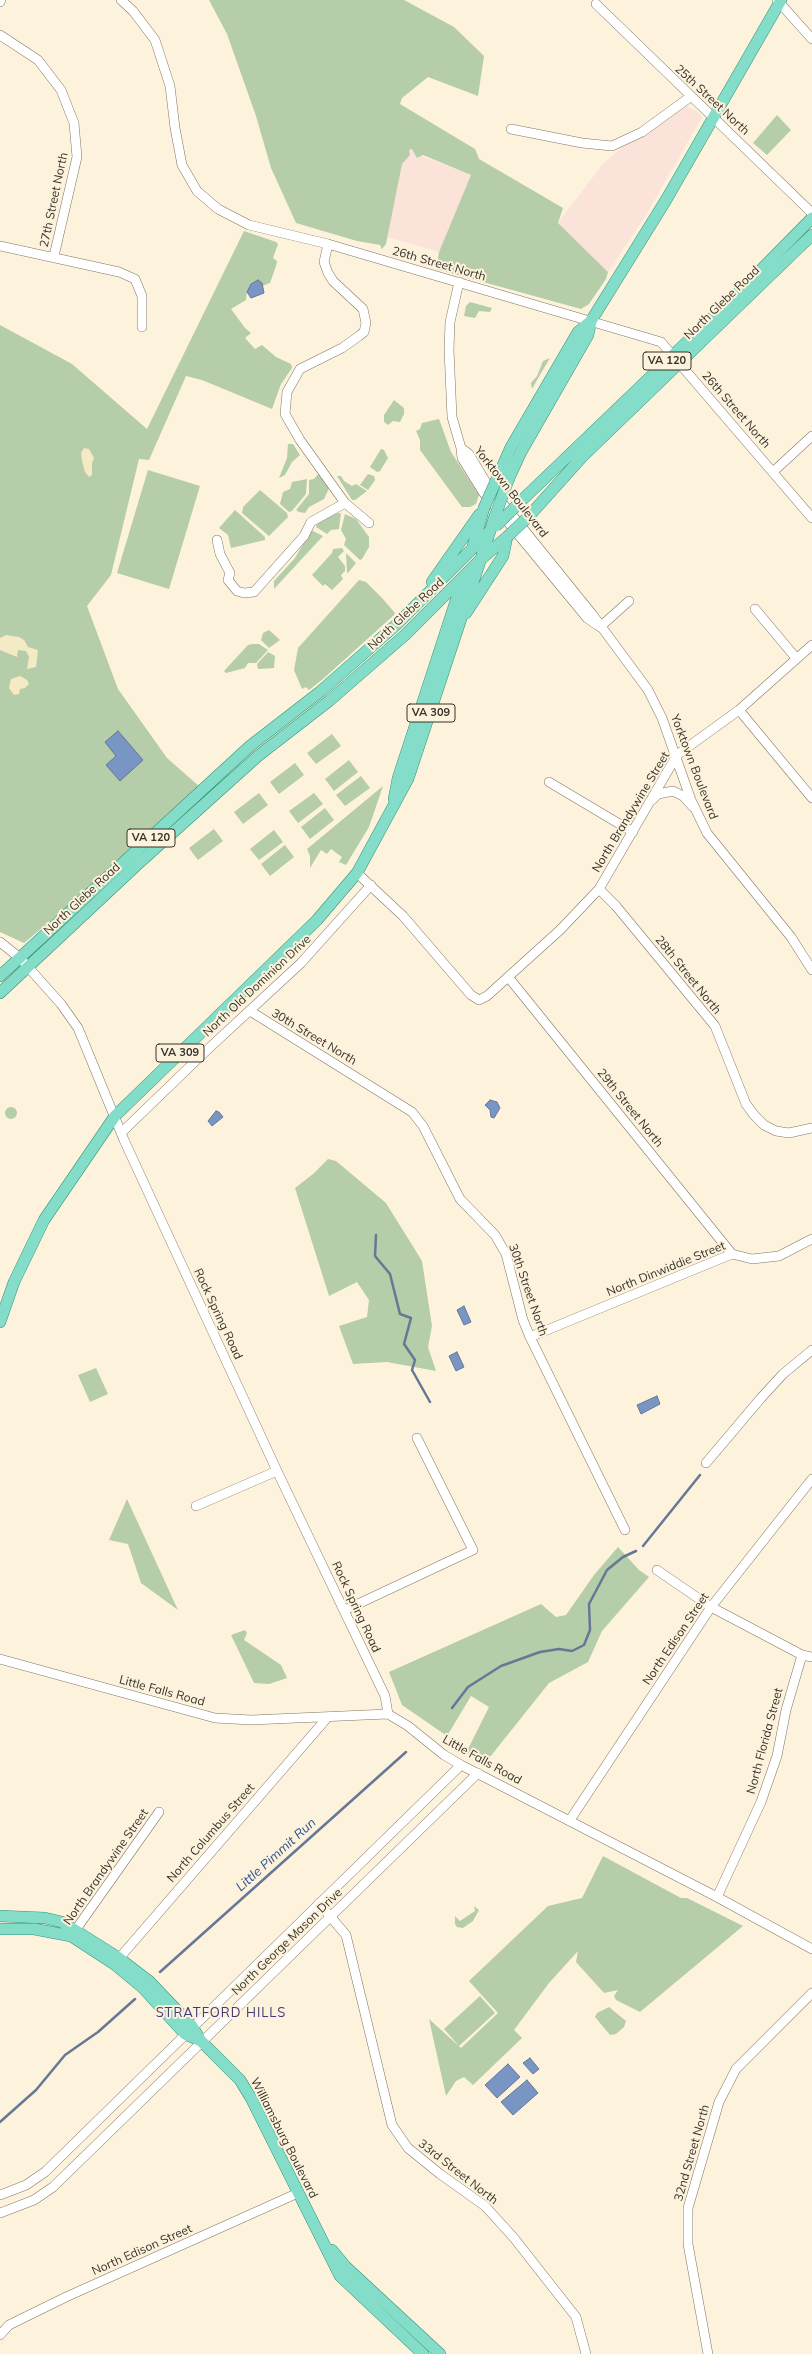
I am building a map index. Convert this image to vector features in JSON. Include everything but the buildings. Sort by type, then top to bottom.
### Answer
[{"type":"main road","name":"VA 309","points":[[0,1322],[14,1282],[44,1220],[115,1116],[317,920],[357,873],[408,779],[415,761],[480,560],[494,525],[511,447],[578,332],[591,321],[714,118],[779,1]]},
{"type":"main road","name":"North Glebe Road","points":[[0,993],[258,756],[329,701],[405,635],[480,560],[530,515],[582,457],[812,218]]},
{"type":"main road","name":"North Glebe Road","points":[[0,976],[250,746],[321,691],[424,598],[494,525],[812,235]]},
{"type":"main road","name":"VA 309","points":[[392,806],[398,778],[464,576],[484,508],[504,476]]},
{"type":"main road","points":[[424,598],[432,581],[484,508]]},
{"type":"main road","points":[[461,618],[471,608],[503,556],[507,537]]},
{"type":"main road","name":"Williamsburg Boulevard","points":[[0,1916],[46,1918],[62,1922],[74,1933],[148,1981],[188,2030],[240,2080],[251,2098],[340,2276],[423,2354]]},
{"type":"main road","name":"Williamsburg Boulevard","points":[[0,1929],[34,1929],[74,1933]]},
{"type":"main road","name":"Williamsburg Boulevard","points":[[319,2236],[346,2267],[433,2352]]},
{"type":"street","name":"26th Street North","points":[[121,0],[133,11],[156,40],[170,86],[175,128],[182,165],[197,191],[218,209],[249,225],[328,244],[661,342],[774,470],[812,518]]},
{"type":"street","points":[[779,1],[812,39]]},
{"type":"street","name":"25th Street North","points":[[596,4],[690,97],[714,118],[812,213]]},
{"type":"street","name":"27th Street North","points":[[0,35],[38,60],[61,90],[74,123],[77,157],[54,256]]},
{"type":"street","points":[[511,129],[582,143],[612,146],[642,132],[690,97]]},
{"type":"street","points":[[328,244],[324,266],[333,281],[363,309],[366,323],[364,332],[342,348],[313,361],[300,370],[287,392],[285,414],[300,440],[345,503],[369,523]]},
{"type":"street","points":[[0,246],[54,256],[119,272],[135,279],[142,296],[142,328]]},
{"type":"street","name":"Yorktown Boulevard","points":[[459,282],[450,322],[449,350],[452,417],[461,448],[469,454],[487,484],[592,614],[600,627],[648,690],[662,718],[695,809],[716,845],[787,932],[812,970]]},
{"type":"street","points":[[774,470],[812,436]]},
{"type":"street","points":[[217,540],[220,554],[230,573],[228,580],[237,591],[244,593],[254,592],[304,536],[311,522],[345,503]]},
{"type":"street","points":[[600,627],[629,600]]},
{"type":"street","points":[[756,609],[796,658]]},
{"type":"street","name":"North Brandywine Street","points":[[371,885],[403,916],[471,995],[479,1000],[509,978],[560,930],[599,889],[676,756],[739,710],[812,645]]},
{"type":"street","points":[[739,710],[812,798]]},
{"type":"street","points":[[550,782],[633,832]]},
{"type":"street","points":[[649,803],[658,794],[673,791],[683,796],[695,809]]},
{"type":"street","points":[[357,873],[371,885]]},
{"type":"street","name":"North Old Dominion Drive","points":[[121,1133],[301,963],[371,885]]},
{"type":"street","name":"28th Street North","points":[[599,889],[616,906],[715,1026],[746,1104],[754,1115],[764,1125],[776,1131],[788,1133],[812,1128]]},
{"type":"street","name":"Rock Spring Road","points":[[2,947],[20,958],[78,1028],[121,1133],[278,1472],[385,1696],[388,1714]]},
{"type":"street","name":"29th Street North","points":[[509,978],[732,1254]]},
{"type":"street","name":"30th Street North","points":[[250,1011],[412,1112],[423,1126],[460,1198],[495,1235],[506,1254],[523,1320],[530,1337],[625,1530]]},
{"type":"street","name":"North Dinwiddie Street","points":[[530,1337],[732,1254],[752,1260],[779,1256],[812,1239]]},
{"type":"street","points":[[706,1463],[760,1398],[783,1374],[812,1350]]},
{"type":"street","points":[[345,1610],[473,1550],[417,1438]]},
{"type":"street","points":[[196,1506],[278,1472]]},
{"type":"street","name":"North Edison Street","points":[[570,1820],[711,1608],[812,1478]]},
{"type":"street","points":[[657,1570],[711,1608],[802,1655],[812,1658]]},
{"type":"street","name":"North Florida Street","points":[[717,1897],[761,1802],[776,1756],[786,1710],[802,1655]]},
{"type":"street","name":"Little Falls Road","points":[[0,1659],[215,1718],[251,1720],[327,1718],[388,1714],[408,1726],[444,1755],[478,1774],[717,1897],[812,1949]]},
{"type":"street","name":"North Columbus Street","points":[[116,1961],[327,1718]]},
{"type":"street","name":"North George Mason Drive","points":[[0,2195],[26,2185],[45,2172],[188,2030],[462,1765]]},
{"type":"street","name":"North George Mason Drive","points":[[0,2213],[34,2200],[53,2187],[201,2041],[478,1774]]},
{"type":"street","name":"North Brandywine Street","points":[[74,1933],[159,1812]]},
{"type":"street","name":"33rd Street North","points":[[319,1903],[346,1934],[392,2125],[408,2148],[440,2174],[485,2206],[514,2238],[576,2317],[586,2354]]},
{"type":"street","name":"32nd Street North","points":[[708,2354],[688,2244],[688,2208],[719,2102],[736,2069],[812,1993]]},
{"type":"street","name":"North Edison Street","points":[[0,2335],[9,2324],[298,2192]]},
{"type":"shaded area","points":[[686,106],[698,112],[702,117],[646,215],[608,272],[558,223],[602,165],[622,147]]},
{"type":"shaded area","points":[[412,149],[416,154],[472,175],[439,252],[387,237],[402,163],[409,150]]},
{"type":"green space","points":[[209,0],[404,0],[454,27],[484,56],[478,96],[428,77],[402,98],[400,104],[475,149],[479,159],[563,208],[558,223],[608,272],[606,279],[589,304],[581,309],[436,269],[439,252],[471,175],[423,155],[417,158],[412,149],[409,150],[410,155],[402,164],[386,244],[382,249],[380,245],[357,241],[296,223],[271,168],[256,116],[227,34]]},
{"type":"green space","points":[[777,115],[791,130],[767,155],[753,143]]},
{"type":"green space","points":[[244,231],[276,242],[278,244],[273,258],[277,261],[270,283],[262,286],[262,283],[247,291],[246,300],[231,309],[245,328],[251,333],[245,338],[255,349],[262,345],[276,357],[291,364],[292,368],[281,384],[272,409],[202,380],[186,376],[149,460],[139,459],[111,575],[87,606],[118,689],[167,758],[200,787],[71,904],[24,943],[0,932],[0,325],[72,364],[147,429]]},
{"type":"green space","points":[[470,302],[492,308],[490,312],[479,311],[475,318],[464,316],[466,306]]},
{"type":"green space","points":[[550,358],[532,389],[531,383],[537,376],[543,361]]},
{"type":"green space","points":[[394,400],[404,408],[404,414],[400,422],[393,421],[388,425],[384,422],[384,415]]},
{"type":"green space","points":[[439,419],[451,452],[479,495],[476,504],[470,507],[462,507],[420,450],[420,440],[416,431],[420,429],[422,423]]},
{"type":"green space","points":[[288,444],[293,444],[300,455],[292,462],[285,475],[279,478],[287,458]]},
{"type":"green space","points":[[381,449],[384,450],[388,458],[380,471],[377,472],[370,467]]},
{"type":"green space","points":[[148,470],[200,486],[169,589],[117,573]]},
{"type":"green space","points":[[320,472],[330,486],[324,499],[309,507],[305,513],[299,512],[296,510],[309,494],[309,480],[314,479]]},
{"type":"green space","points":[[368,474],[374,476],[375,480],[368,490],[360,485]]},
{"type":"green space","points":[[337,476],[341,476],[344,481],[352,486],[356,484],[367,491],[355,500],[352,500]]},
{"type":"green space","points":[[307,479],[306,494],[292,511],[289,512],[280,504],[283,492],[290,489],[292,482]]},
{"type":"green space","points":[[260,490],[287,513],[288,517],[269,536],[242,513],[243,507]]},
{"type":"green space","points":[[235,510],[265,537],[265,540],[231,548],[228,535],[219,528]]},
{"type":"green space","points":[[341,513],[339,529],[331,530],[327,534],[316,527],[317,523],[330,514]]},
{"type":"green space","points":[[345,514],[356,519],[369,537],[369,547],[360,560],[344,545],[346,539],[341,530]]},
{"type":"green space","points":[[311,530],[323,536],[274,589],[274,581],[295,558]]},
{"type":"green space","points":[[342,548],[344,551],[338,557],[345,566],[345,571],[341,575],[343,579],[332,590],[325,584],[323,586],[312,575],[332,553],[333,549]]},
{"type":"green space","points":[[346,553],[356,563],[348,573],[347,572]]},
{"type":"green space","points":[[359,580],[366,582],[382,598],[395,613],[394,615],[323,679],[309,690],[306,687],[302,689],[294,670],[298,648]]},
{"type":"green space","points":[[269,630],[280,640],[269,648],[261,640],[263,633]]},
{"type":"green space","points":[[259,644],[268,650],[256,663],[248,663],[245,668],[226,673],[224,671],[248,645]]},
{"type":"green space","points":[[268,652],[275,656],[274,668],[258,669],[257,664]]},
{"type":"green space","points":[[332,734],[341,746],[316,764],[307,753]]},
{"type":"green space","points":[[349,760],[358,772],[334,791],[325,779]]},
{"type":"green space","points":[[295,763],[304,775],[279,794],[270,782]]},
{"type":"green space","points":[[361,776],[370,788],[345,806],[336,795]]},
{"type":"green space","points":[[383,786],[369,827],[346,865],[339,862],[342,857],[331,849],[327,854],[321,850],[310,868],[310,856],[307,849]]},
{"type":"green space","points":[[259,793],[268,805],[243,824],[234,812]]},
{"type":"green space","points":[[314,793],[323,804],[298,823],[289,811]]},
{"type":"green space","points":[[325,808],[334,820],[310,839],[301,827]]},
{"type":"green space","points":[[214,829],[223,841],[198,860],[189,848]]},
{"type":"green space","points":[[274,830],[283,842],[259,860],[250,849]]},
{"type":"green space","points":[[285,845],[294,857],[270,876],[261,864]]},
{"type":"green space","points":[[9,1107],[13,1107],[17,1113],[13,1119],[9,1119],[5,1115],[5,1111]]},
{"type":"green space","points":[[328,1159],[336,1161],[386,1203],[422,1261],[432,1326],[428,1347],[436,1371],[387,1362],[353,1364],[339,1326],[367,1317],[369,1300],[357,1282],[329,1296],[295,1188],[313,1174]]},
{"type":"green space","points":[[96,1368],[108,1394],[90,1402],[78,1375]]},
{"type":"green space","points":[[127,1499],[178,1610],[141,1583],[128,1544],[109,1540]]},
{"type":"green space","points":[[618,1547],[639,1570],[649,1577],[602,1631],[588,1662],[549,1683],[486,1762],[466,1753],[489,1707],[471,1696],[447,1736],[402,1705],[389,1672],[541,1604],[556,1617],[566,1615],[594,1575]]},
{"type":"green space","points":[[245,1630],[247,1633],[244,1640],[281,1665],[287,1678],[269,1684],[254,1683],[231,1635]]},
{"type":"green space","points":[[603,1856],[681,1898],[687,1898],[743,1926],[640,2012],[616,2000],[614,1996],[618,1990],[604,1993],[576,1962],[578,1951],[549,1983],[514,2030],[522,2038],[473,2085],[464,2077],[456,2081],[446,2096],[429,2019],[461,2048],[498,2013],[469,1981],[548,1906],[582,1898]]},
{"type":"green space","points":[[474,1906],[479,1910],[473,1921],[463,1928],[457,1927],[455,1924],[455,1916],[460,1921],[475,1911]]},
{"type":"green space","points":[[480,1996],[495,2013],[459,2046],[444,2029]]},
{"type":"green space","points":[[609,2007],[626,2021],[624,2027],[616,2034],[610,2035],[595,2017],[597,2013]]},
{"type":"sand","points":[[84,448],[89,449],[94,458],[92,463],[92,475],[89,477],[85,472],[82,461],[81,453]]},
{"type":"sand","points":[[6,635],[19,637],[24,640],[28,647],[38,650],[36,667],[27,669],[29,657],[26,651],[18,650],[17,657],[0,650],[0,638]]},
{"type":"sand","points":[[20,676],[27,680],[29,684],[25,688],[20,689],[19,694],[14,695],[9,688],[11,679]]},
{"type":"water","points":[[258,280],[262,283],[264,293],[251,298],[247,292],[251,284]]},
{"type":"water","points":[[118,731],[143,760],[120,781],[106,765],[116,756],[105,742]]},
{"type":"water","points":[[490,1100],[497,1102],[500,1108],[494,1118],[491,1117],[490,1110],[485,1105]]},
{"type":"water","points":[[216,1111],[223,1117],[212,1126],[208,1121]]},
{"type":"water","points":[[464,1306],[471,1322],[464,1325],[457,1310]]},
{"type":"water","points":[[457,1352],[464,1367],[456,1371],[449,1356]]},
{"type":"water","points":[[657,1396],[660,1404],[641,1414],[637,1405]]},
{"type":"water","points":[[530,2058],[539,2069],[533,2074],[523,2063]]},
{"type":"water","points":[[508,2064],[520,2077],[497,2098],[485,2085]]},
{"type":"water","points":[[527,2080],[538,2093],[513,2115],[501,2102]]},
{"type":"waterway","points":[[376,1235],[375,1256],[390,1274],[400,1314],[411,1318],[404,1344],[415,1360],[412,1370],[430,1402]]},
{"type":"waterway","name":"Little Pimmit Run","points":[[643,1546],[700,1475]]},
{"type":"waterway","name":"Little Pimmit Run","points":[[452,1708],[468,1687],[501,1666],[540,1652],[559,1649],[572,1651],[584,1645],[590,1630],[589,1604],[607,1570],[623,1557],[636,1551]]},
{"type":"waterway","name":"Little Pimmit Run","points":[[160,1972],[406,1752]]},
{"type":"waterway","name":"Little Pimmit Run","points":[[0,2122],[36,2090],[65,2055],[98,2032],[135,1999]]},
{"type":"district","name":"STRATFORD HILLS","points":[[221,2013]]}]
